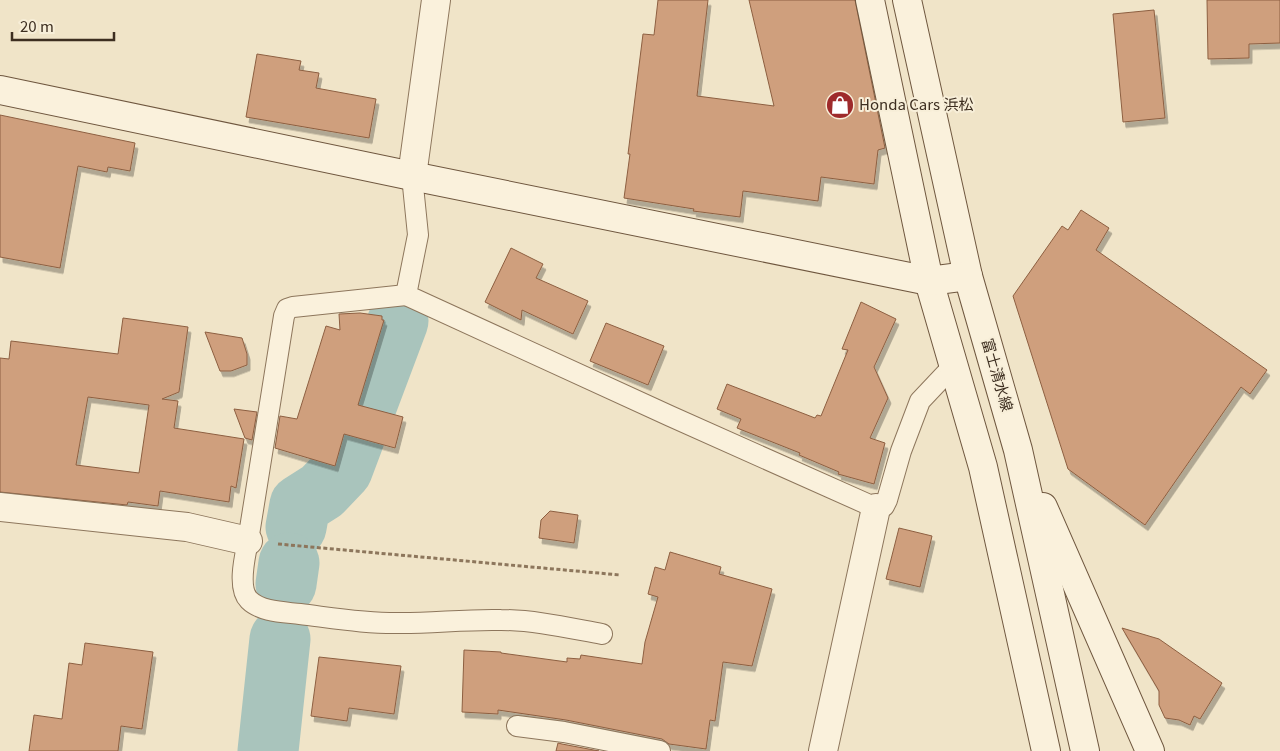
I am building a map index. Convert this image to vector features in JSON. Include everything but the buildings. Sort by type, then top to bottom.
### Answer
[{"type":"street","points":[[412,176],[436,0]]},
{"type":"street","points":[[870,0],[929,280],[983,467],[1046,751]]},
{"type":"street","name":"富士清水線","points":[[907,0],[968,276],[1018,450],[1085,751]]},
{"type":"street","points":[[0,90],[412,176],[929,280],[968,276]]},
{"type":"street","points":[[969,421],[1018,450],[1150,751]]},
{"type":"street","points":[[0,507],[187,527],[248,541]]},
{"type":"street","points":[[823,751],[876,508]]},
{"type":"lane","points":[[406,295],[418,235],[412,176]]},
{"type":"lane","points":[[602,634],[542,623],[502,620],[401,623],[349,620],[272,610],[258,606],[250,600],[245,594],[243,576],[284,316],[287,309],[293,306],[406,295],[678,420],[876,508],[884,506],[887,500],[901,452],[920,401],[954,366]]},
{"type":"lane","points":[[517,726],[564,732],[660,751]]},
{"type":"path","points":[[248,541],[620,575]]},
{"type":"waterway","points":[[296,527],[300,505],[322,491],[342,470],[398,321]]},
{"type":"waterway","points":[[286,584],[289,563]]},
{"type":"waterway","points":[[268,751],[280,639]]},
{"type":"place","name":"Honda Cars 浜松","points":[[840,105]]}]
